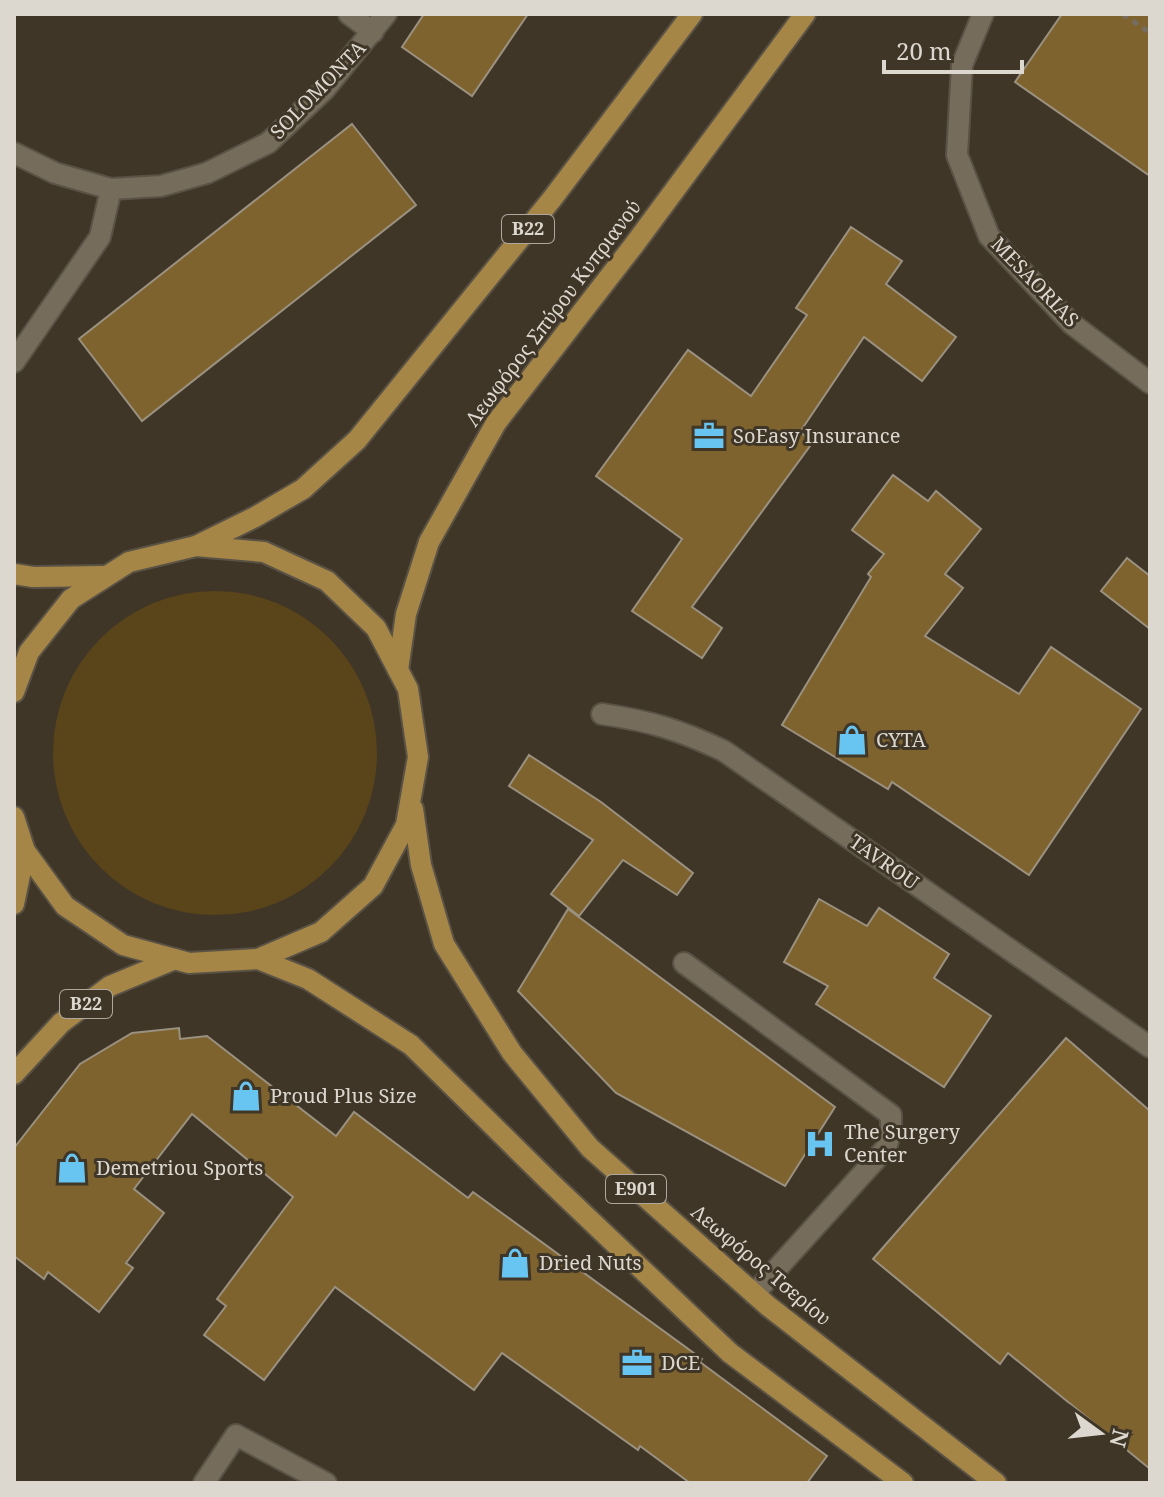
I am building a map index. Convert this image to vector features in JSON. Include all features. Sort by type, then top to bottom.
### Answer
[{"type":"main road","name":"B22","points":[[196,546],[303,489],[357,440],[552,199],[692,14]]},
{"type":"main road","name":"Λεωφόρος Σπύρου Κυπριανού","points":[[398,670],[406,614],[429,542],[496,423],[634,245],[805,14]]},
{"type":"main road","points":[[14,692],[29,652],[71,599],[129,562],[196,546],[264,552],[327,581],[376,628],[408,689],[418,757],[406,825],[373,886],[321,932],[258,959],[189,963],[123,945],[65,906],[25,851],[14,817]]},
{"type":"main road","points":[[14,574],[33,577],[107,576]]},
{"type":"main road","name":"Λεωφόρος Τσερίου","points":[[411,797],[421,865],[444,944],[512,1053],[590,1148],[754,1294],[996,1483]]},
{"type":"main road","points":[[14,904],[25,851]]},
{"type":"main road","name":"B22","points":[[14,1074],[61,1023],[110,986],[175,959]]},
{"type":"main road","name":"E901","points":[[258,959],[308,979],[411,1045],[730,1353],[903,1483]]},
{"type":"street","points":[[349,14],[373,32]]},
{"type":"street","name":"SOLOMONTA","points":[[14,153],[55,173],[111,189],[161,186],[207,173],[268,143],[325,89],[386,14]]},
{"type":"street","name":"MESAORIAS","points":[[983,14],[962,65],[957,155],[989,236],[1072,324],[1150,383]]},
{"type":"street","points":[[14,362],[100,237],[111,189]]},
{"type":"street","name":"TAVROU","points":[[602,714],[680,730],[724,751],[1150,1047]]},
{"type":"street","points":[[684,963],[891,1115],[886,1148],[754,1294]]},
{"type":"street","points":[[204,1483],[236,1435],[326,1483]]},
{"type":"path","points":[[1123,14],[1150,33]]},
{"type":"shaded area","points":[[215,591],[262,598],[277,604],[305,619],[329,639],[349,663],[364,691],[370,706],[377,753],[370,800],[364,815],[349,843],[329,867],[305,887],[277,902],[262,908],[215,915],[168,908],[153,902],[125,887],[101,867],[81,843],[66,815],[60,800],[53,753],[60,706],[66,691],[81,663],[101,639],[125,619],[153,604],[168,598]]},
{"type":"building","points":[[424,14],[528,14],[472,96],[402,47]]},
{"type":"building","points":[[1062,14],[1150,14],[1150,176],[1015,82]]},
{"type":"building","points":[[352,124],[416,205],[142,421],[79,339]]},
{"type":"building","points":[[851,227],[902,261],[886,284],[956,337],[922,381],[864,337],[800,432],[813,442],[692,607],[722,628],[702,658],[632,611],[682,539],[596,476],[688,350],[751,396],[807,315],[796,308]]},
{"type":"building","points":[[893,475],[928,501],[936,491],[981,529],[945,574],[963,588],[925,636],[1019,694],[1051,647],[1141,709],[1029,875],[892,782],[888,789],[782,725],[871,577],[868,574],[884,554],[852,530]]},
{"type":"building","points":[[1127,558],[1150,576],[1150,629],[1101,591]]},
{"type":"building","points":[[529,755],[601,802],[693,873],[677,895],[623,860],[579,916],[551,894],[593,840],[509,786]]},
{"type":"building","points":[[819,899],[867,926],[879,908],[949,954],[934,978],[991,1016],[944,1087],[816,1004],[828,986],[784,962]]},
{"type":"building","name":"The Surgery Center","points":[[568,909],[835,1107],[785,1186],[616,1093],[518,991]]},
{"type":"building","points":[[179,1028],[180,1039],[207,1036],[336,1136],[354,1112],[468,1198],[473,1192],[702,1359],[700,1362],[827,1456],[807,1483],[690,1483],[640,1446],[638,1450],[502,1353],[474,1390],[335,1287],[264,1380],[204,1335],[226,1306],[217,1299],[293,1197],[192,1114],[134,1189],[164,1213],[126,1263],[133,1268],[99,1312],[48,1272],[44,1279],[14,1256],[14,1148],[80,1064],[132,1033]]},
{"type":"building","points":[[1066,1038],[1150,1111],[1150,1469],[1008,1353],[1000,1364],[873,1259]]},
{"type":"place","name":"SoEasy Insurance","points":[[709,436]]},
{"type":"place","name":"CYTA","points":[[852,740]]},
{"type":"place","name":"Proud Plus Size","points":[[246,1096]]},
{"type":"place","name":"The Surgery Center","points":[[820,1144]]},
{"type":"place","name":"Demetriou Sports","points":[[72,1168]]},
{"type":"place","name":"Dried Nuts","points":[[515,1263]]},
{"type":"place","name":"DCE","points":[[637,1363]]}]
